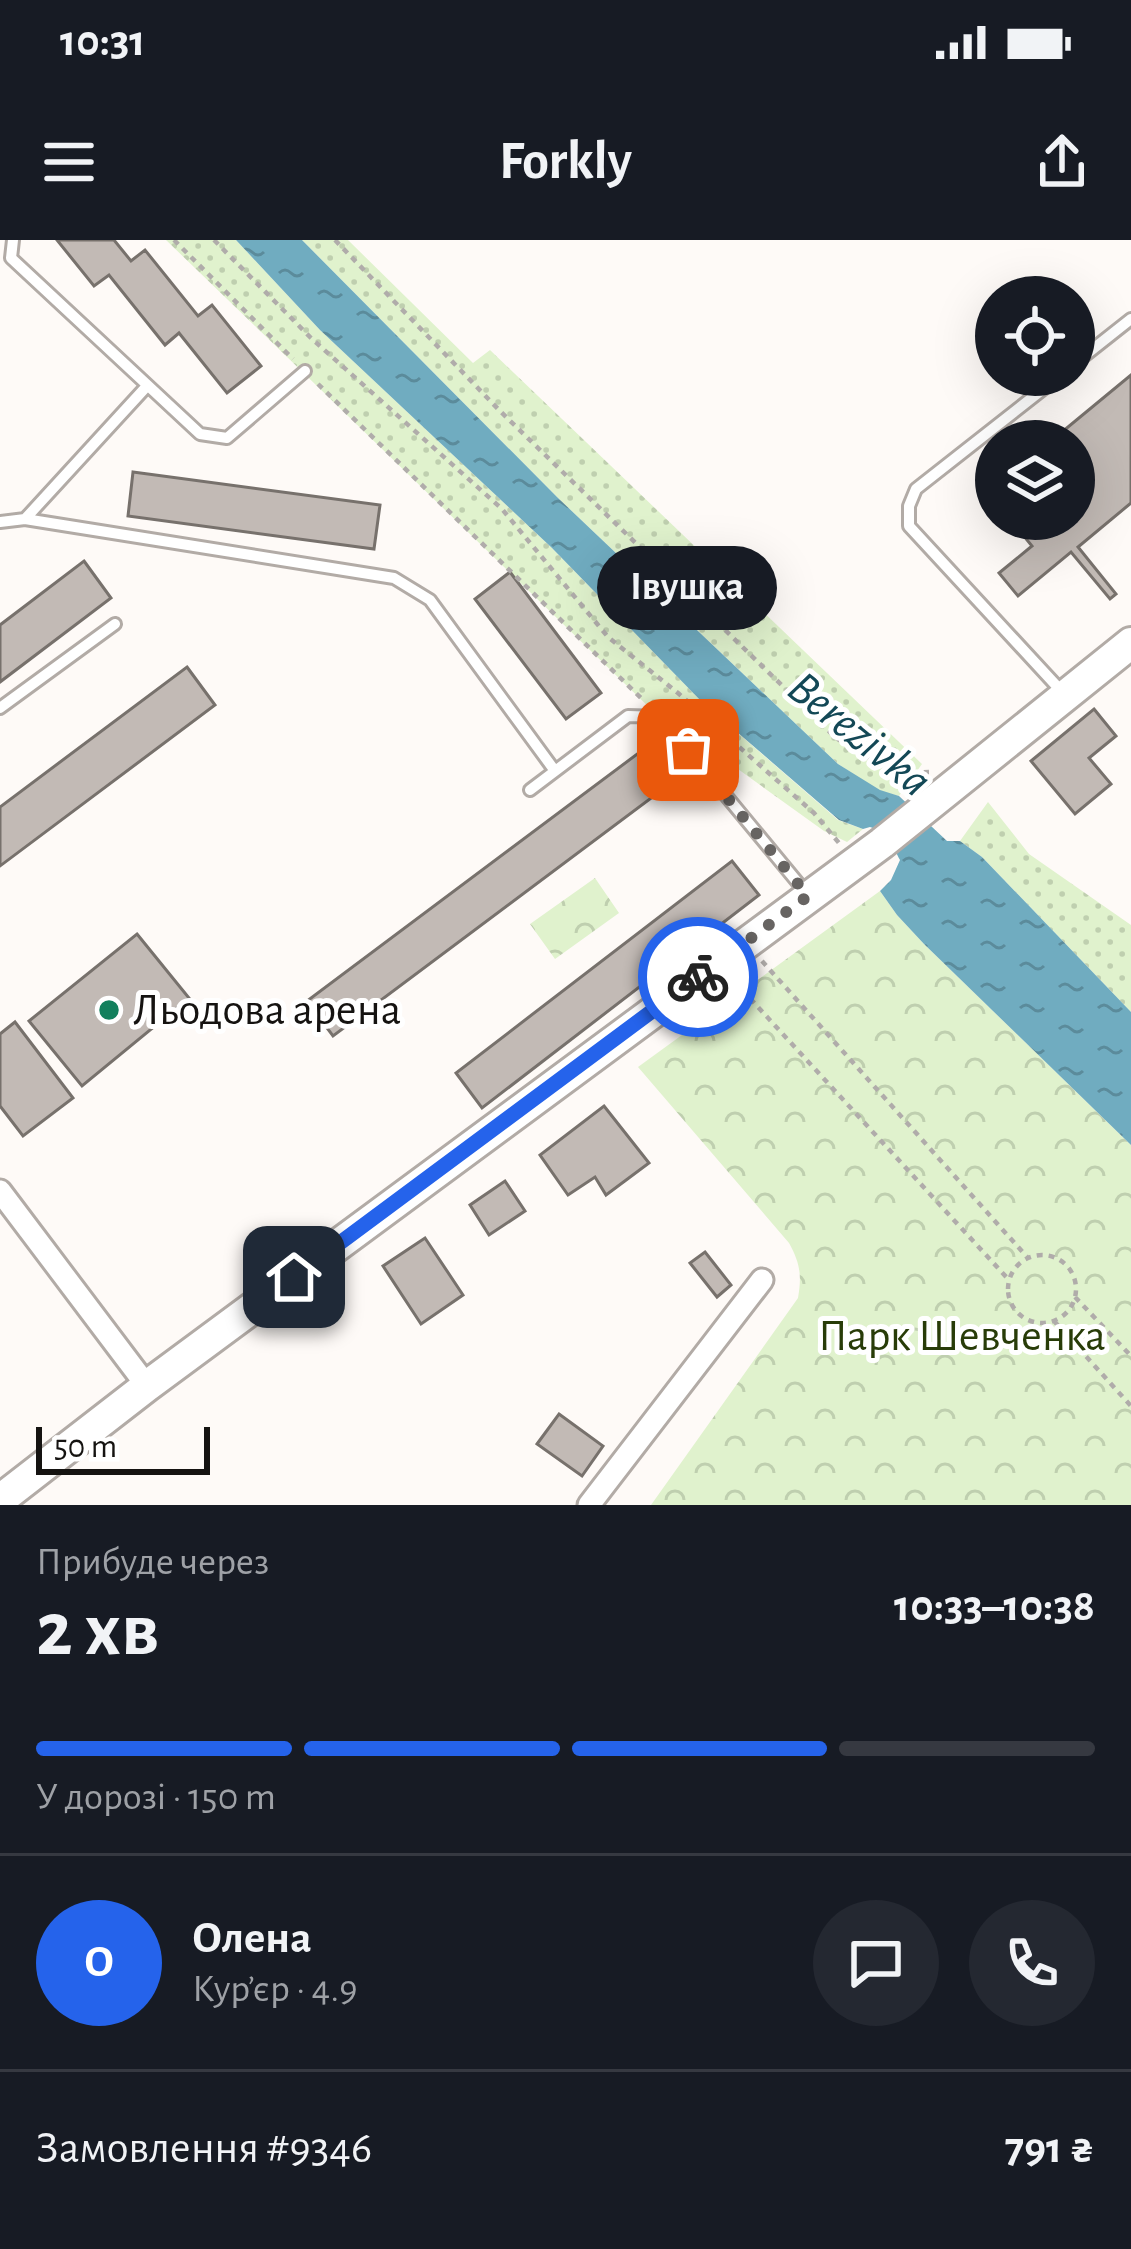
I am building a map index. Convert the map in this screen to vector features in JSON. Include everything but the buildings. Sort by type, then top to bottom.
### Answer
[{"type":"main road","points":[[0,1500],[147,1386],[882,843],[945,780],[1131,643]]},
{"type":"street","points":[[0,1191],[147,1386]]},
{"type":"street","points":[[589,1505],[762,1280]]},
{"type":"lane","points":[[13,240],[11,258],[200,434],[227,438],[304,371]]},
{"type":"lane","points":[[1095,348],[1131,320]]},
{"type":"lane","points":[[25,519],[147,386]]},
{"type":"lane","points":[[1033,396],[916,489],[909,506],[909,526],[1066,695]]},
{"type":"lane","points":[[0,522],[25,519],[394,578],[430,600],[555,771]]},
{"type":"lane","points":[[0,708],[116,624]]},
{"type":"lane","points":[[530,790],[628,716],[661,717],[808,896]]},
{"type":"path","points":[[174,240],[661,717]]},
{"type":"path","points":[[214,240],[311,338],[502,508],[608,638],[814,813],[841,846]]},
{"type":"path","points":[[335,240],[500,411],[836,738],[894,773],[945,780]]},
{"type":"path","points":[[758,957],[1028,1258]]},
{"type":"path","points":[[730,977],[1010,1280]]},
{"type":"path","points":[[1049,1256],[1067,1266],[1076,1286],[1075,1297],[1054,1321],[1031,1321],[1021,1316],[1009,1296],[1010,1280],[1028,1258],[1049,1256]]},
{"type":"path","points":[[1075,1297],[1131,1356]]},
{"type":"path","points":[[1054,1321],[1131,1406]]},
{"type":"green space","points":[[166,240],[236,240],[320,330],[552,548],[701,701],[838,820],[863,829],[847,842],[824,831],[654,712]]},
{"type":"green space","points":[[302,240],[348,240],[473,363],[490,350],[922,764],[899,796],[880,791],[838,764],[557,497]]},
{"type":"green space","points":[[988,802],[1029,854],[1131,925],[1131,1012],[982,857],[960,841]]},
{"type":"green space","points":[[595,878],[619,913],[555,959],[530,924]]},
{"type":"green space","name":"Парк Шевченка","points":[[880,891],[924,944],[1131,1145],[1131,1505],[651,1505],[798,1298],[800,1276],[789,1243],[638,1067]]},
{"type":"water","points":[[236,240],[302,240],[557,497],[838,764],[899,796],[947,841],[960,841],[982,857],[1131,1012],[1131,1145],[897,915],[880,891],[900,860],[885,836],[876,829],[839,820],[701,701],[552,548],[320,330]]},
{"type":"way so far","points":[[688,750],[808,896],[698,977]]},
{"type":"place","name":"Івушка","points":[[688,750]]},
{"type":"place","name":"Льодова арена","points":[[109,1010]]},
{"type":"route","points":[[294,1277],[698,977]]},
{"type":"water label","name":"Berezivka","points":[[859,735]]}]
